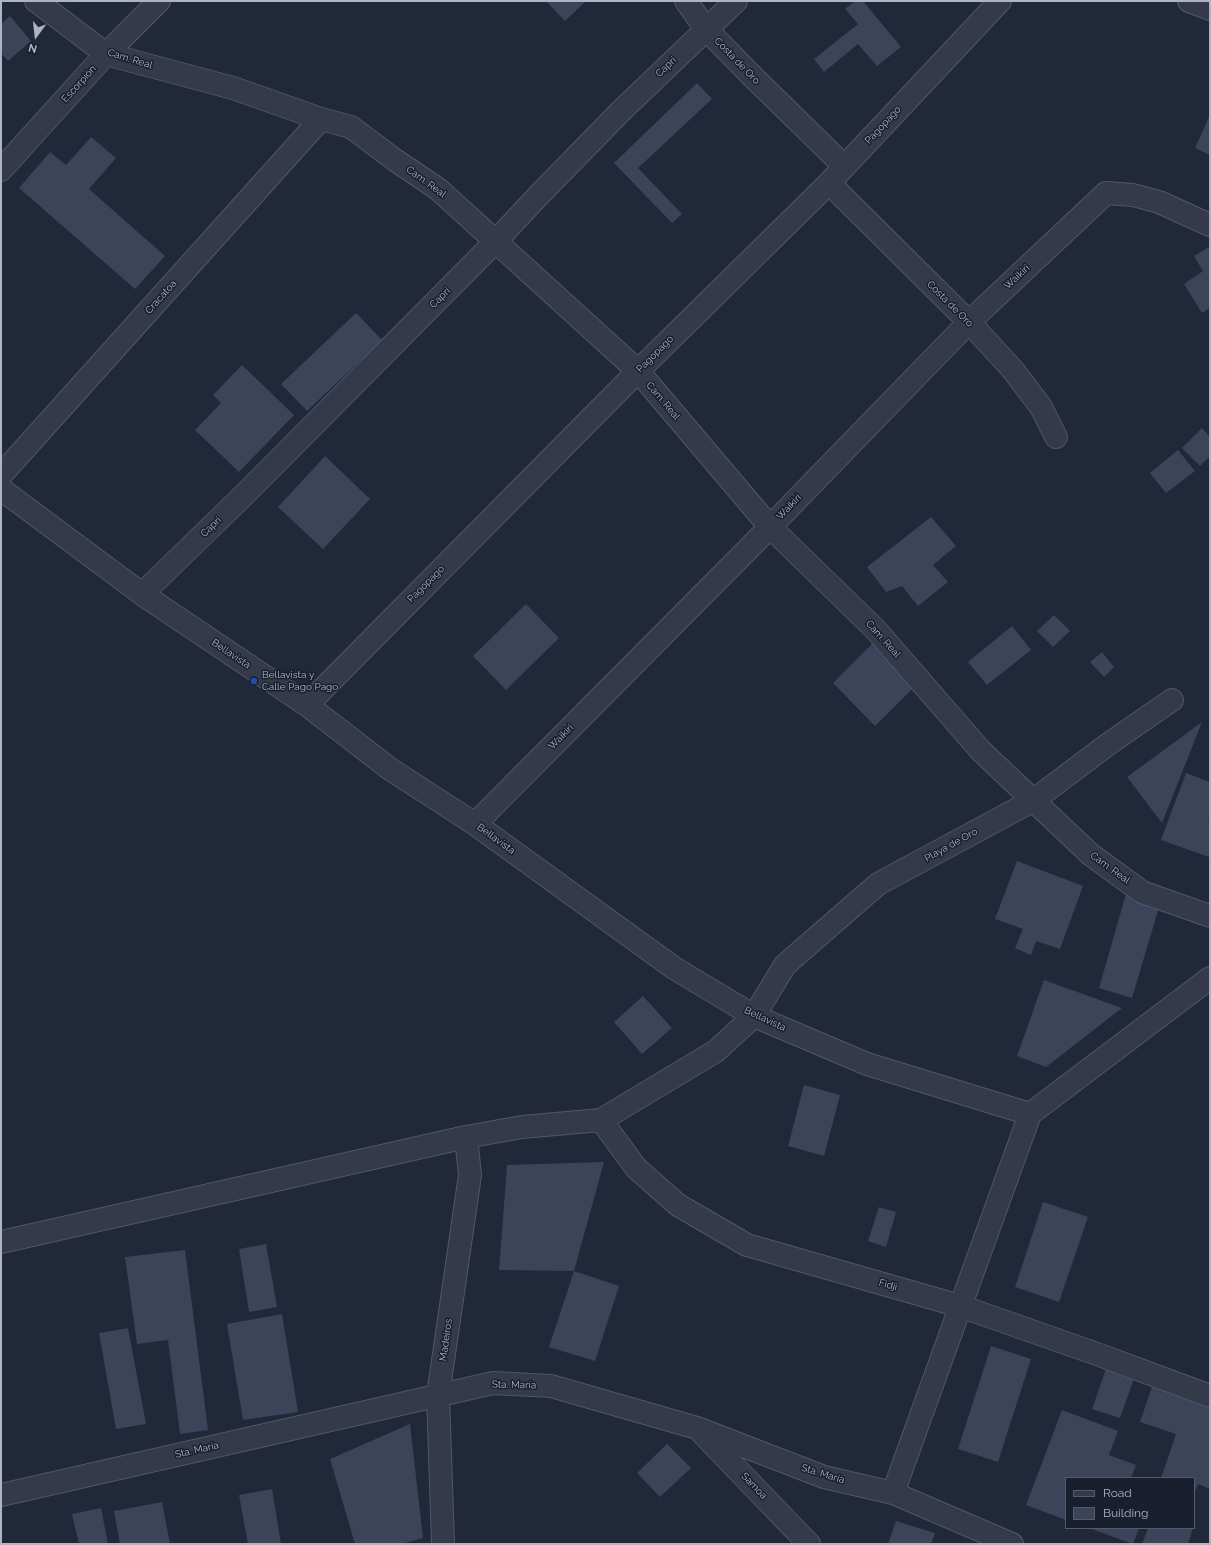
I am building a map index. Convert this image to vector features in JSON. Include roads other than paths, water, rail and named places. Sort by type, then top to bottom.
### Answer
[{"type":"street","name":"Cam. Real","points":[[36,1],[106,54],[233,88],[321,119],[351,127],[395,160],[438,189],[638,371],[770,527],[875,629],[981,750],[1090,854],[1142,892],[1210,916]]},
{"type":"street","name":"Escorpión","points":[[1,170],[106,54],[159,1]]},
{"type":"street","name":"Costa de Oro","points":[[686,1],[706,29],[844,166]]},
{"type":"street","name":"Capri","points":[[142,594],[246,493],[496,241],[621,111],[736,1]]},
{"type":"street","name":"Pagopago","points":[[306,705],[638,371],[828,183],[1000,1]]},
{"type":"street","points":[[1189,1],[1210,9]]},
{"type":"street","name":"Cracatoa","points":[[1,475],[321,119]]},
{"type":"street","name":"Costa de Oro","points":[[828,183],[969,322],[1013,370],[1041,407],[1056,437]]},
{"type":"street","name":"Waikiri","points":[[475,824],[770,527],[969,322],[1106,193],[1133,195],[1159,202],[1210,225]]},
{"type":"street","name":"Bellavista","points":[[1,489],[142,594],[306,705],[390,769],[475,824],[674,968],[754,1016],[867,1064],[1030,1114]]},
{"type":"street","name":"Playa de Oro","points":[[601,1120],[716,1051],[754,1016],[785,965],[878,884],[1034,800],[1107,745],[1172,700]]},
{"type":"street","points":[[894,1493],[1030,1114],[1210,978]]},
{"type":"street","points":[[1,1242],[466,1137],[522,1126],[601,1120]]},
{"type":"street","name":"Fidji","points":[[601,1120],[636,1168],[678,1206],[747,1245],[960,1306],[1097,1354],[1210,1396]]},
{"type":"street","name":"Madeiros","points":[[443,1544],[438,1395],[470,1174],[466,1137]]},
{"type":"street","name":"Sta. María","points":[[1,1495],[493,1383],[551,1386],[697,1428],[824,1476],[894,1493],[1012,1544]]},
{"type":"street","name":"Samoa","points":[[697,1428],[809,1544]]},
{"type":"place","name":"Bellavista y Calle Pago Pago","points":[[254,681]]}]
